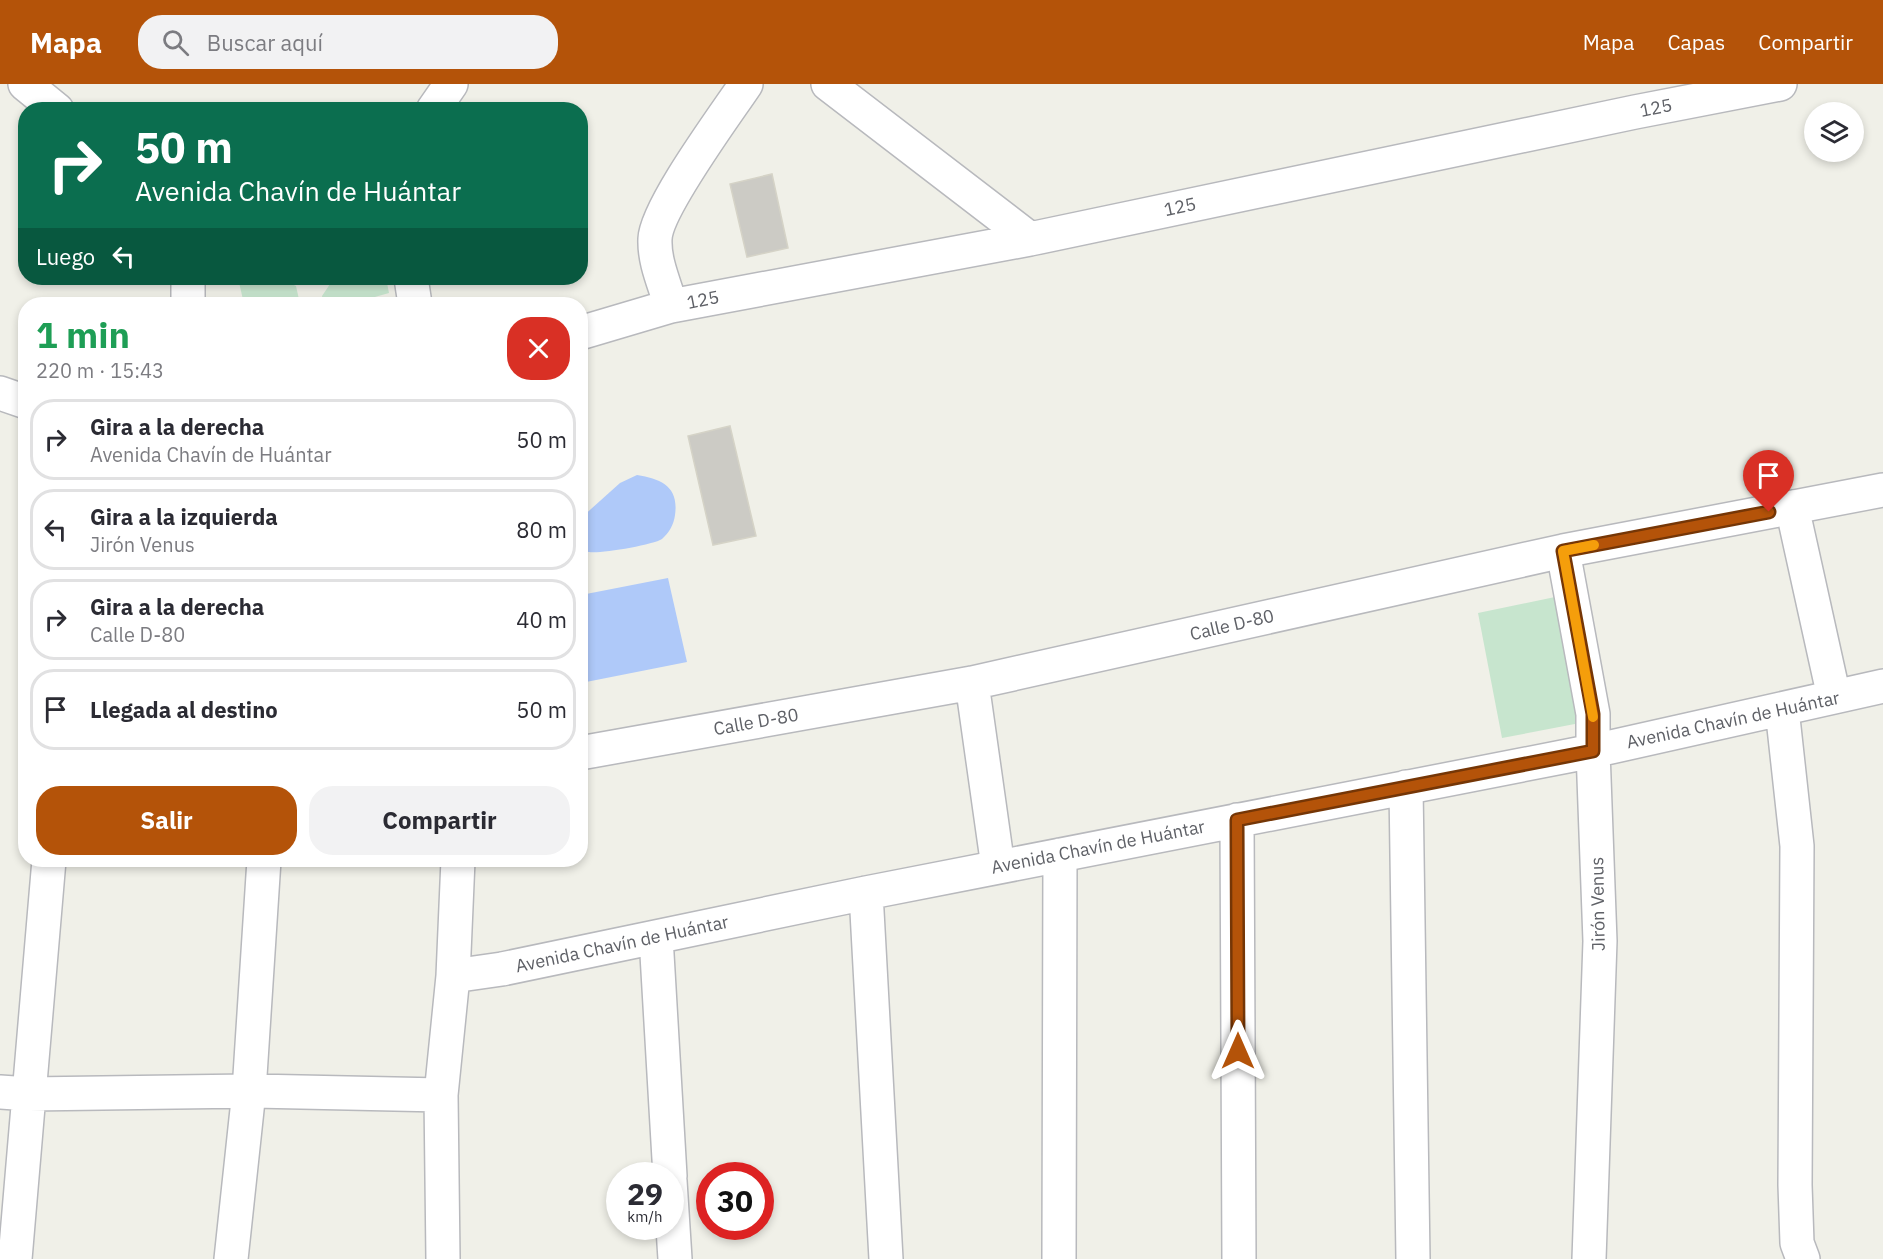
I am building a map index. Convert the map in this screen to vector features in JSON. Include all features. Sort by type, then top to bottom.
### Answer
[{"type":"street","points":[[25,84],[47,102]]},
{"type":"street","points":[[671,306],[656,256],[654,237],[660,219],[679,185],[746,84]]},
{"type":"street","points":[[828,84],[1030,239]]},
{"type":"street","name":"125","points":[[588,331],[671,306],[1030,239],[1632,98],[1780,84]]},
{"type":"street","points":[[0,393],[18,399]]},
{"type":"street","name":"Calle D-80","points":[[588,752],[972,683],[1563,551],[1883,490]]},
{"type":"street","points":[[1792,507],[1834,697]]},
{"type":"street","name":"Jirón Venus","points":[[1563,551],[1593,714],[1600,941],[1589,1259]]},
{"type":"street","points":[[972,683],[998,867]]},
{"type":"street","name":"Avenida Chavín de Huántar","points":[[453,976],[502,969],[866,892],[1593,751],[1883,686]]},
{"type":"street","points":[[1782,709],[1797,846],[1795,1185],[1797,1243],[1803,1259]]},
{"type":"street","points":[[1407,787],[1413,1259]]},
{"type":"street","points":[[1237,820],[1239,1259]]},
{"type":"street","points":[[1059,1259],[1060,855]]},
{"type":"street","points":[[15,1259],[15,1093],[47,867]]},
{"type":"street","points":[[231,1259],[249,1091],[264,867]]},
{"type":"street","points":[[443,1259],[441,1095],[453,976],[458,867]]},
{"type":"street","points":[[866,892],[886,1259]]},
{"type":"street","points":[[656,937],[669,1162]]},
{"type":"street","points":[[15,1093],[249,1091],[441,1095]]},
{"type":"street","points":[[674,1240],[675,1259]]},
{"type":"green space","points":[[240,285],[294,285],[298,297],[242,297]]},
{"type":"green space","points":[[329,285],[387,285],[389,293],[375,297],[322,296]]},
{"type":"green space","points":[[1555,597],[1580,723],[1502,738],[1478,613]]},
{"type":"water","points":[[637,475],[654,479],[667,486],[676,505],[672,525],[662,539],[648,544],[588,552],[588,512],[620,483]]},
{"type":"water","points":[[668,578],[687,662],[588,682],[588,594]]},
{"type":"building","points":[[772,174],[788,248],[747,257],[730,184]]},
{"type":"building","points":[[730,426],[756,536],[713,545],[688,436]]},
{"type":"slow traffic","points":[[1593,717],[1563,551],[1594,545]]},
{"type":"route","points":[[1238,1051],[1237,820],[1593,751],[1593,714],[1563,551],[1769,512]]}]
